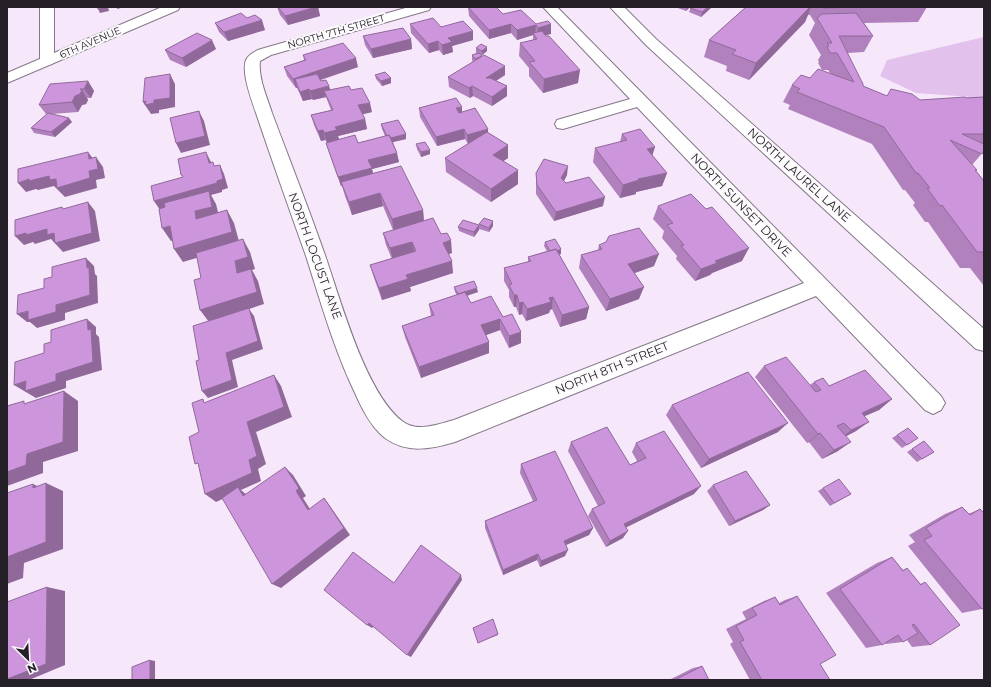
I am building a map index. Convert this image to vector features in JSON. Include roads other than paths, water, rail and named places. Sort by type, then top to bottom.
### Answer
[{"type":"street","points":[[47,61],[48,7]]},
{"type":"street","name":"6TH AVENUE","points":[[7,78],[173,7]]},
{"type":"street","name":"NORTH 7TH STREET","points":[[253,62],[257,56],[266,52],[424,7]]},
{"type":"street","name":"NORTH SUNSET DRIVE","points":[[550,7],[818,286],[932,402]]},
{"type":"street","name":"NORTH LAUREL LANE","points":[[617,7],[651,42],[984,342]]},
{"type":"street","name":"NORTH LOCUST LANE","points":[[253,62],[254,77],[264,113],[350,355],[365,390],[380,415],[390,427],[404,434]]},
{"type":"street","points":[[564,124],[641,101]]},
{"type":"street","name":"NORTH 8TH STREET","points":[[404,434],[415,440],[427,439],[454,431],[818,286]]}]
